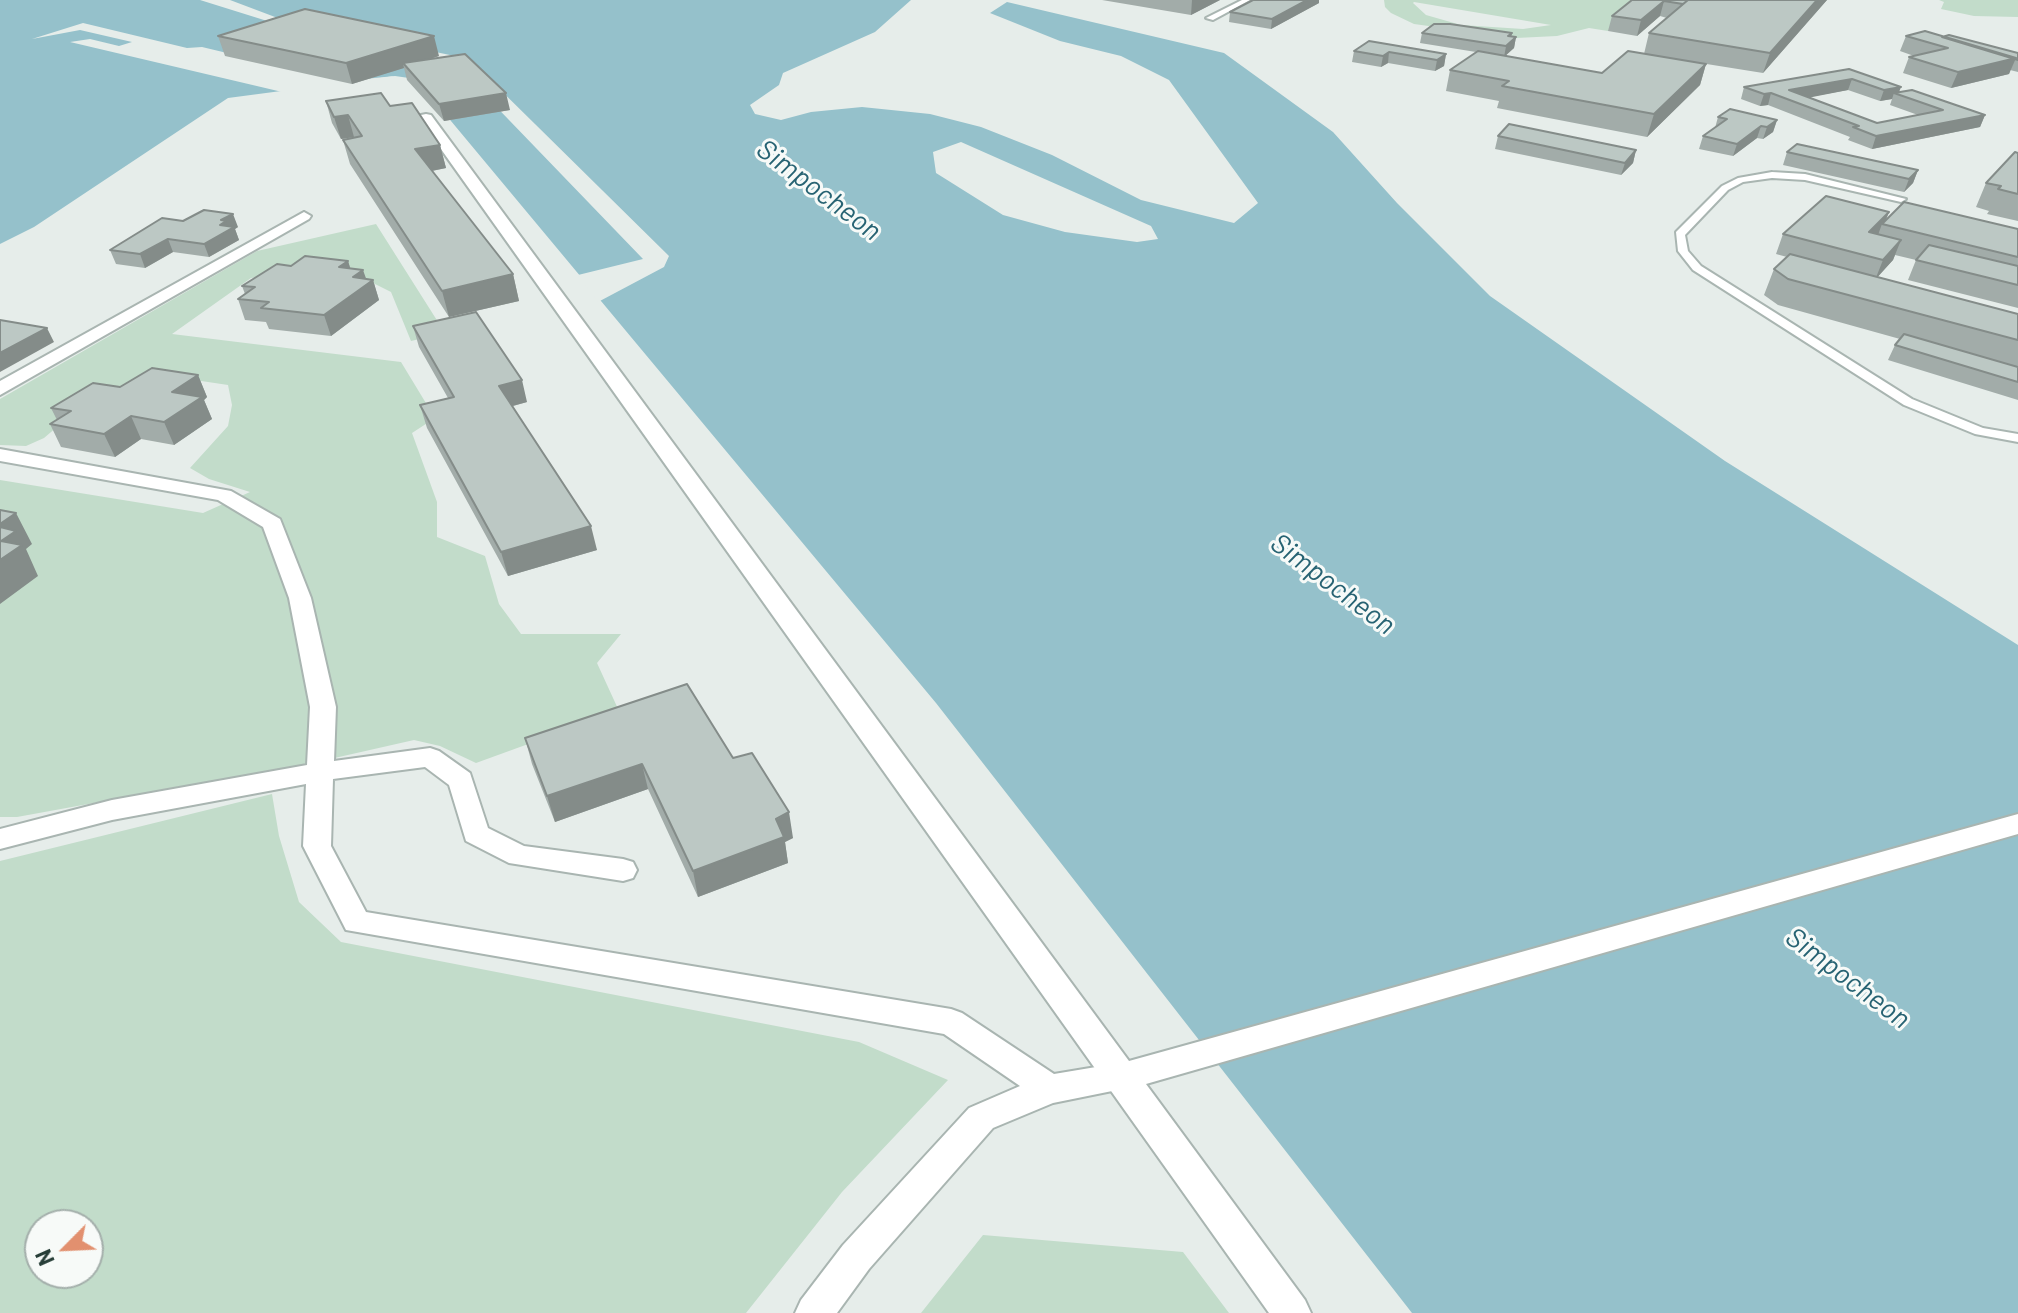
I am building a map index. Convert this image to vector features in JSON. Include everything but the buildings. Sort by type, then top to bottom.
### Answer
[{"type":"street","points":[[426,118],[1292,1313]]},
{"type":"street","points":[[0,389],[304,216]]},
{"type":"street","points":[[0,455],[224,495],[272,524],[300,598],[323,707],[317,846],[356,922],[951,1022],[1050,1089]]},
{"type":"street","points":[[0,839],[112,810],[321,772],[430,757],[461,780],[476,834],[519,856],[623,870]]},
{"type":"street","points":[[814,1313],[856,1257],[981,1118],[1050,1089],[1120,1077],[2018,824]]},
{"type":"lane","points":[[1210,18],[1247,0]]},
{"type":"lane","points":[[1901,199],[1805,177],[1772,175],[1741,180],[1725,188],[1680,234],[1683,251],[1697,268],[1908,402],[1980,431],[2018,438]]},
{"type":"green space","points":[[1384,0],[1646,0],[1608,31],[1589,28],[1557,36],[1516,38],[1414,24],[1385,7]],"holes":[[[1414,2],[1551,25],[1523,29],[1461,25],[1426,15]]]},
{"type":"green space","points":[[1939,0],[2018,0],[2018,17],[1974,16],[1941,9],[1944,2]]},
{"type":"green space","points":[[376,224],[445,333],[411,341],[391,292],[355,274],[308,271],[251,278],[172,334],[401,362],[435,418],[412,433],[437,502],[437,537],[485,556],[499,604],[521,634],[621,634],[597,663],[619,711],[476,763],[440,746],[414,740],[308,764],[17,817],[0,817],[0,480],[203,513],[250,492],[209,479],[190,468],[228,426],[232,405],[228,385],[188,379],[71,415],[44,438],[26,446],[0,445],[0,399],[257,251]]},
{"type":"green space","points":[[272,794],[279,836],[299,902],[341,942],[859,1042],[948,1080],[842,1192],[746,1313],[0,1313],[0,861]]},
{"type":"green space","points":[[983,1235],[1183,1252],[1229,1313],[921,1313]]},
{"type":"water","name":"Simpocheon","points":[[0,0],[911,0],[875,32],[783,73],[779,85],[750,105],[755,114],[781,120],[811,112],[862,107],[930,114],[981,127],[1052,155],[1141,200],[1234,223],[1258,203],[1169,80],[1121,56],[1060,41],[990,13],[1007,2],[1224,53],[1333,132],[1397,203],[1490,296],[1725,461],[2018,645],[2018,1313],[1412,1313],[936,703],[416,79],[395,76],[228,98],[34,227],[0,244]],"holes":[[[961,142],[1151,226],[1158,239],[1137,242],[1065,232],[1003,215],[936,173],[933,152]]]},
{"type":"pier","points":[[200,0],[230,0],[283,20],[469,59],[669,256],[664,267],[598,302],[578,275],[643,259],[455,64],[280,25]]},
{"type":"pier","points":[[83,23],[344,81],[395,76],[374,83],[295,95],[70,42],[90,39],[119,46],[132,42],[80,30],[32,39]]}]
